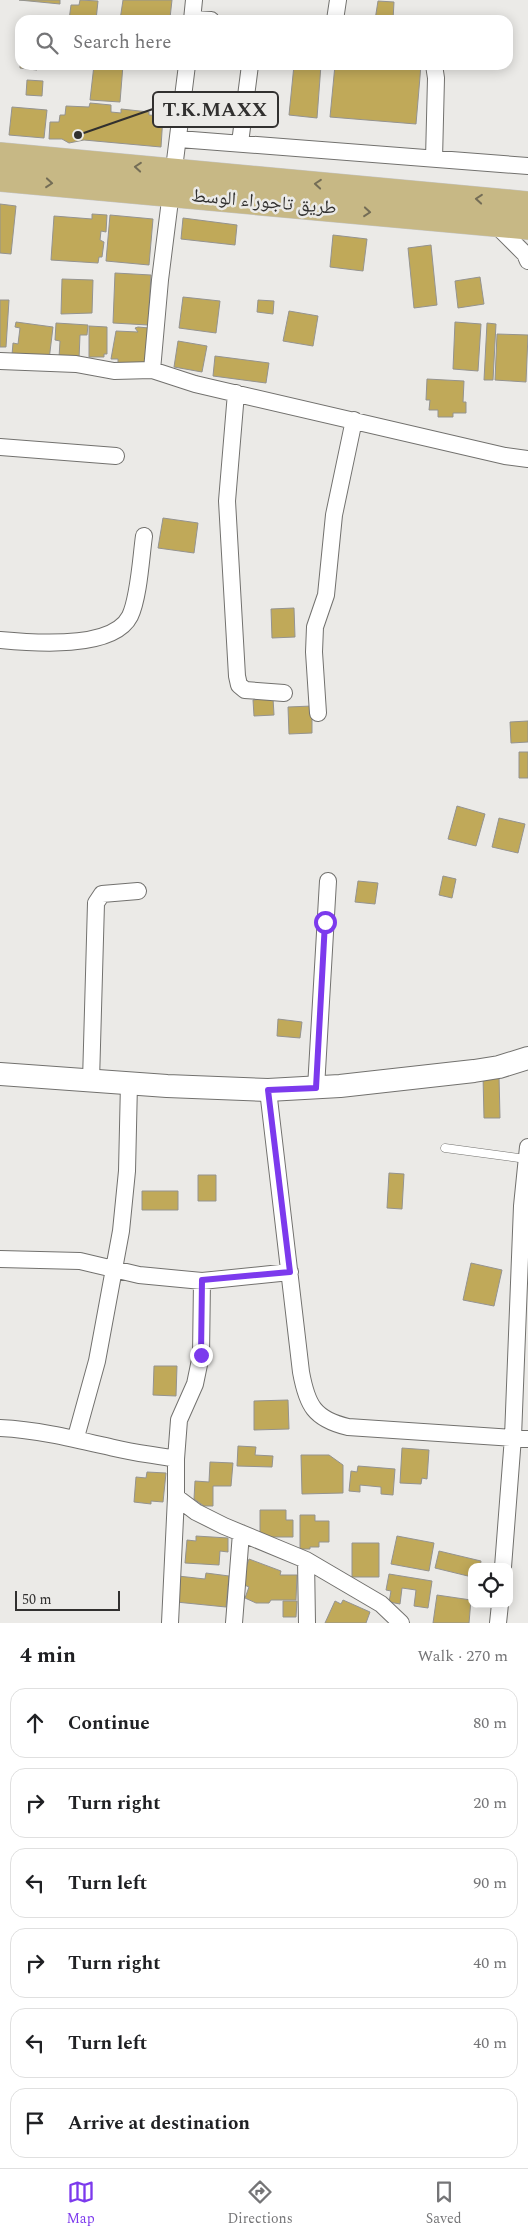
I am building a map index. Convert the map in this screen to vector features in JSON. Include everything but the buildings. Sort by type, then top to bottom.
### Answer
[{"type":"main road","points":[[0,155],[173,182],[528,204]]},
{"type":"main road","name":"طريق تاجوراء الوسط","points":[[0,179],[173,182],[528,227]]},
{"type":"street","points":[[192,15],[194,0]]},
{"type":"street","points":[[335,15],[338,0]]},
{"type":"street","points":[[152,370],[186,70]]},
{"type":"street","points":[[240,144],[249,70]]},
{"type":"street","points":[[434,159],[435,70]]},
{"type":"street","points":[[179,139],[528,166]]},
{"type":"street","points":[[495,224],[525,254],[528,261]]},
{"type":"street","points":[[0,361],[76,364],[114,371],[152,370],[195,384],[505,456],[528,459]]},
{"type":"street","points":[[236,393],[227,501],[239,684],[245,690],[284,693]]},
{"type":"street","points":[[318,713],[314,627],[326,596],[334,515],[354,420]]},
{"type":"street","points":[[0,447],[116,456]]},
{"type":"street","points":[[0,640],[74,641],[106,635],[117,630],[125,624],[133,607],[144,536]]},
{"type":"street","points":[[316,1088],[328,881]]},
{"type":"street","points":[[91,1081],[96,903],[102,894],[138,891]]},
{"type":"street","points":[[0,1074],[91,1081],[268,1090],[316,1088],[474,1071],[499,1067],[528,1058]]},
{"type":"street","points":[[76,1437],[98,1361],[119,1240],[126,1181],[129,1083]]},
{"type":"street","points":[[268,1090],[304,1386],[313,1409],[321,1417],[348,1427],[520,1438]]},
{"type":"street","points":[[504,1563],[520,1438],[522,1206],[527,1155]]},
{"type":"street","points":[[0,1259],[80,1261],[159,1278],[202,1280],[290,1272]]},
{"type":"street","points":[[170,1623],[179,1420],[195,1384],[201,1355],[202,1280]]},
{"type":"street","points":[[0,1428],[26,1429],[76,1437],[115,1448],[176,1459]]},
{"type":"street","points":[[176,1498],[196,1512],[306,1560],[381,1604],[400,1623]]},
{"type":"street","points":[[234,1623],[241,1533]]},
{"type":"street","points":[[306,1560],[307,1623]]},
{"type":"street","points":[[498,1623],[500,1608]]},
{"type":"lane","points":[[445,1148],[527,1155]]},
{"type":"place","name":"T.K.MAXX","points":[[78,135]]},
{"type":"route","points":[[201,1355],[203,1334],[202,1280],[290,1272],[268,1090],[316,1088],[318,1021],[325,922]]}]
